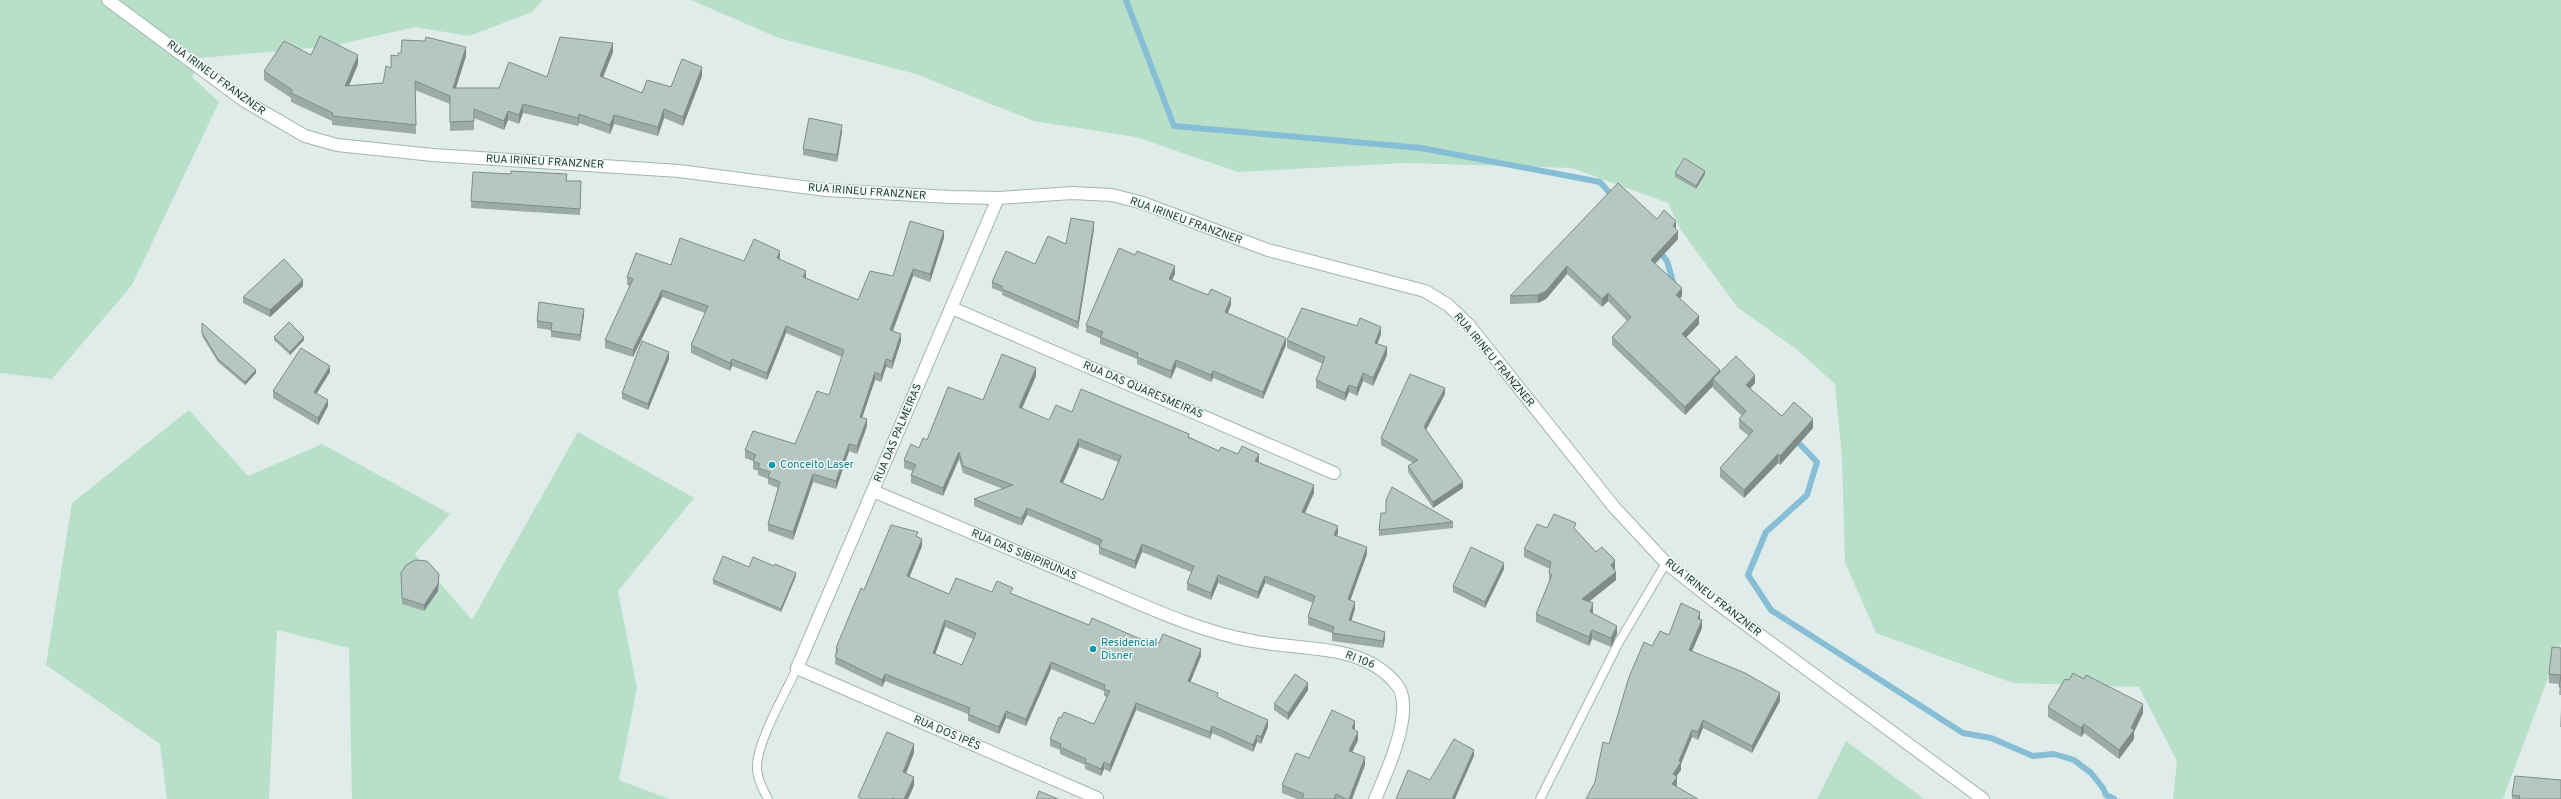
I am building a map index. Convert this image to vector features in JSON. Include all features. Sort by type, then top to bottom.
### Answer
[{"type":"street","name":"RUA IRINEU FRANZNER","points":[[108,0],[243,100],[305,136],[337,145],[433,155],[679,171],[826,190],[998,198],[1072,193],[1112,195],[1143,203],[1213,232],[1268,250],[1425,292],[1448,305],[1468,324],[1614,507],[1666,563],[1714,602],[1983,799]]},
{"type":"street","name":"RUA DAS PALMEIRAS","points":[[797,668],[998,198]]},
{"type":"street","name":"RUA DAS QUARESMEIRAS","points":[[952,308],[1334,473]]},
{"type":"street","name":"RUA DAS SIBIPIRUNAS","points":[[873,491],[1176,618]]},
{"type":"street","name":"RI 106","points":[[1176,618],[1252,641],[1346,653],[1382,669],[1398,686],[1403,709],[1400,732],[1375,799]]},
{"type":"street","name":"RUA DOS IPÊS","points":[[797,668],[1097,798]]},
{"type":"lane","points":[[1540,799],[1619,642],[1666,563]]},
{"type":"lane","points":[[768,799],[762,789],[757,768],[763,744],[797,668]]},
{"type":"green space","points":[[0,0],[543,0],[532,12],[469,36],[415,27],[332,46],[190,59],[198,66],[192,77],[219,102],[132,285],[52,379],[0,373]]},
{"type":"green space","points":[[691,0],[2561,0],[2561,643],[2503,799],[2173,799],[2177,761],[2139,687],[2013,683],[1876,633],[1845,562],[1842,458],[1835,384],[1795,348],[1737,307],[1681,230],[1668,203],[1572,168],[1405,163],[1238,172],[1136,137],[1034,121],[916,74],[779,38]]},
{"type":"green space","points":[[189,410],[248,476],[322,444],[450,514],[415,554],[472,620],[578,432],[694,498],[618,591],[637,688],[619,780],[669,799],[352,799],[349,648],[277,630],[269,799],[167,799],[160,744],[46,665],[72,503]]},
{"type":"green space","points":[[1846,741],[1924,799],[1817,799]]},
{"type":"building","points":[[320,36],[358,55],[345,86],[383,83],[386,66],[391,68],[391,55],[398,56],[398,53],[401,53],[402,40],[425,41],[426,37],[466,47],[453,88],[499,88],[509,62],[547,77],[560,37],[613,43],[600,76],[642,93],[647,80],[671,87],[682,59],[702,67],[683,117],[664,109],[658,127],[614,115],[610,125],[579,114],[578,118],[523,104],[519,115],[508,111],[504,121],[474,109],[474,121],[450,122],[450,96],[415,81],[416,125],[332,116],[333,113],[291,93],[292,90],[264,71],[284,41],[311,55]]},
{"type":"building","points":[[809,118],[842,125],[837,155],[803,149]]},
{"type":"building","points":[[1684,158],[1705,171],[1696,186],[1675,173]]},
{"type":"building","points":[[511,171],[567,174],[566,181],[581,181],[580,209],[471,201],[473,172],[511,174]]},
{"type":"building","points":[[1618,183],[1657,219],[1664,210],[1676,221],[1673,226],[1678,231],[1651,260],[1682,288],[1676,295],[1699,316],[1682,334],[1720,370],[1685,407],[1612,337],[1631,317],[1608,293],[1602,299],[1567,266],[1546,291],[1538,295],[1510,296]]},
{"type":"building","points":[[1071,218],[1094,222],[1078,322],[1002,289],[1002,286],[992,282],[1006,251],[1035,264],[1048,236],[1066,244]]},
{"type":"building","points":[[910,221],[944,231],[930,274],[913,269],[890,330],[901,334],[892,361],[886,359],[881,375],[875,372],[860,417],[867,419],[857,446],[849,444],[836,481],[813,474],[793,532],[768,524],[780,482],[768,477],[770,472],[758,468],[760,464],[753,461],[756,455],[745,450],[753,431],[795,444],[817,391],[829,395],[844,350],[786,326],[767,373],[732,359],[730,363],[691,345],[708,306],[662,290],[633,350],[605,340],[633,279],[627,277],[636,253],[671,265],[680,238],[744,261],[754,239],[780,251],[777,258],[806,271],[803,277],[858,300],[870,271],[893,276]]},
{"type":"building","points":[[1119,248],[1135,255],[1137,251],[1175,266],[1169,279],[1208,295],[1211,289],[1231,298],[1225,312],[1286,338],[1263,392],[1213,371],[1211,375],[1176,360],[1171,371],[1137,357],[1138,353],[1100,337],[1103,332],[1086,325]]},
{"type":"building","points":[[284,259],[303,280],[270,310],[243,297]]},
{"type":"building","points":[[539,302],[584,309],[580,335],[551,331],[552,323],[537,321]]},
{"type":"building","points":[[1302,308],[1357,326],[1360,318],[1381,327],[1375,343],[1387,347],[1373,378],[1363,373],[1357,388],[1349,385],[1345,393],[1316,380],[1325,357],[1287,340]]},
{"type":"building","points":[[289,322],[304,337],[290,352],[274,337]]},
{"type":"building","points":[[202,323],[256,370],[245,382],[218,359],[202,333]]},
{"type":"building","points":[[642,341],[669,352],[648,404],[622,393]]},
{"type":"building","points":[[301,348],[330,366],[314,392],[328,400],[318,418],[273,391]]},
{"type":"building","points":[[1002,354],[1036,368],[1019,407],[1049,420],[1056,405],[1072,412],[1081,389],[1189,434],[1188,437],[1219,451],[1221,447],[1238,454],[1242,446],[1259,454],[1255,461],[1314,485],[1302,512],[1338,526],[1334,535],[1367,547],[1348,599],[1355,602],[1349,620],[1385,632],[1383,641],[1332,633],[1334,627],[1308,617],[1315,596],[1265,576],[1258,592],[1218,575],[1211,593],[1187,583],[1194,566],[1142,544],[1135,561],[1099,547],[1102,540],[1027,508],[1022,518],[1019,518],[974,499],[1013,485],[963,466],[959,452],[943,488],[911,475],[916,465],[904,460],[911,444],[919,448],[923,438],[927,440],[948,387],[983,400]],"holes":[[[1079,439],[1121,456],[1103,500],[1060,482]]]},
{"type":"building","points":[[1736,356],[1755,375],[1746,385],[1782,416],[1794,402],[1813,419],[1780,456],[1778,454],[1744,490],[1720,468],[1753,431],[1739,419],[1746,411],[1713,379]]},
{"type":"building","points":[[1410,374],[1445,388],[1424,427],[1463,482],[1433,502],[1408,466],[1418,460],[1381,438]]},
{"type":"building","points":[[1392,487],[1453,522],[1379,530],[1381,513],[1386,513],[1386,500]]},
{"type":"building","points":[[1554,514],[1576,523],[1574,528],[1596,552],[1602,547],[1615,560],[1611,565],[1616,572],[1582,599],[1593,603],[1590,612],[1617,626],[1611,638],[1592,630],[1589,637],[1536,614],[1552,575],[1549,573],[1551,562],[1524,549],[1537,524],[1547,528]]},
{"type":"building","points":[[891,525],[918,532],[916,536],[922,539],[907,576],[949,594],[956,578],[992,592],[997,581],[1013,588],[1010,593],[1089,625],[1092,618],[1145,641],[1146,638],[1159,643],[1163,634],[1201,649],[1188,681],[1218,693],[1217,697],[1268,720],[1261,737],[1257,735],[1253,745],[1212,726],[1210,732],[1136,703],[1110,765],[1104,762],[1101,769],[1085,762],[1086,759],[1060,747],[1061,744],[1050,739],[1059,717],[1061,718],[1064,712],[1094,724],[1110,691],[1104,689],[1105,685],[1051,662],[1026,719],[1006,711],[999,727],[968,714],[970,708],[885,674],[882,680],[835,657],[838,649],[836,648],[861,588],[864,590]],"holes":[[[945,620],[976,633],[962,665],[933,653]]]},
{"type":"building","points":[[1471,547],[1504,563],[1485,602],[1453,586]]},
{"type":"building","points":[[723,556],[749,567],[753,557],[796,573],[781,609],[713,580]]},
{"type":"building","points":[[415,560],[427,561],[439,574],[438,584],[424,605],[402,598],[401,573],[406,565]]},
{"type":"building","points":[[1681,603],[1700,612],[1698,619],[1702,620],[1689,650],[1745,673],[1780,693],[1752,746],[1703,720],[1698,732],[1692,730],[1679,761],[1681,762],[1673,774],[1677,777],[1672,784],[1698,799],[1586,799],[1595,782],[1603,742],[1609,744],[1629,677],[1644,642],[1652,646],[1660,631],[1669,635]]},
{"type":"building","points":[[2552,647],[2561,648],[2561,675],[2549,674]]},
{"type":"building","points":[[2073,673],[2084,679],[2086,675],[2143,704],[2131,728],[2134,730],[2119,750],[2084,724],[2081,728],[2048,707],[2065,679],[2069,680]]},
{"type":"building","points":[[1295,674],[1308,683],[1288,713],[1274,704]]},
{"type":"building","points":[[2561,675],[2561,687],[2559,687]]},
{"type":"building","points":[[1332,710],[1355,721],[1352,728],[1358,732],[1349,751],[1365,757],[1349,799],[1336,794],[1334,799],[1302,799],[1304,794],[1282,785],[1296,753],[1309,758]]},
{"type":"building","points":[[887,732],[914,744],[903,772],[914,777],[904,799],[862,799],[858,797]]},
{"type":"building","points":[[1454,739],[1474,750],[1452,799],[1396,799],[1408,770],[1430,780]]},
{"type":"building","points":[[2515,776],[2561,780],[2561,799],[2519,799],[2520,796],[2512,795]]},
{"type":"building","points":[[1039,791],[1058,799],[1036,799]]},
{"type":"waterway","points":[[1126,0],[1174,126],[1421,148],[1600,182],[1614,198]]},
{"type":"waterway","points":[[1659,251],[1667,261],[1674,285]]},
{"type":"waterway","points":[[1794,438],[1817,462],[1807,495],[1766,532],[1748,575],[1771,610],[1963,733],[1991,738],[2033,756],[2054,754],[2074,760],[2091,773],[2103,788],[2106,795],[2114,799]]},
{"type":"place","name":"Conceito Laser","points":[[772,465]]},
{"type":"place","name":"Residencial Disner","points":[[1093,649]]}]
